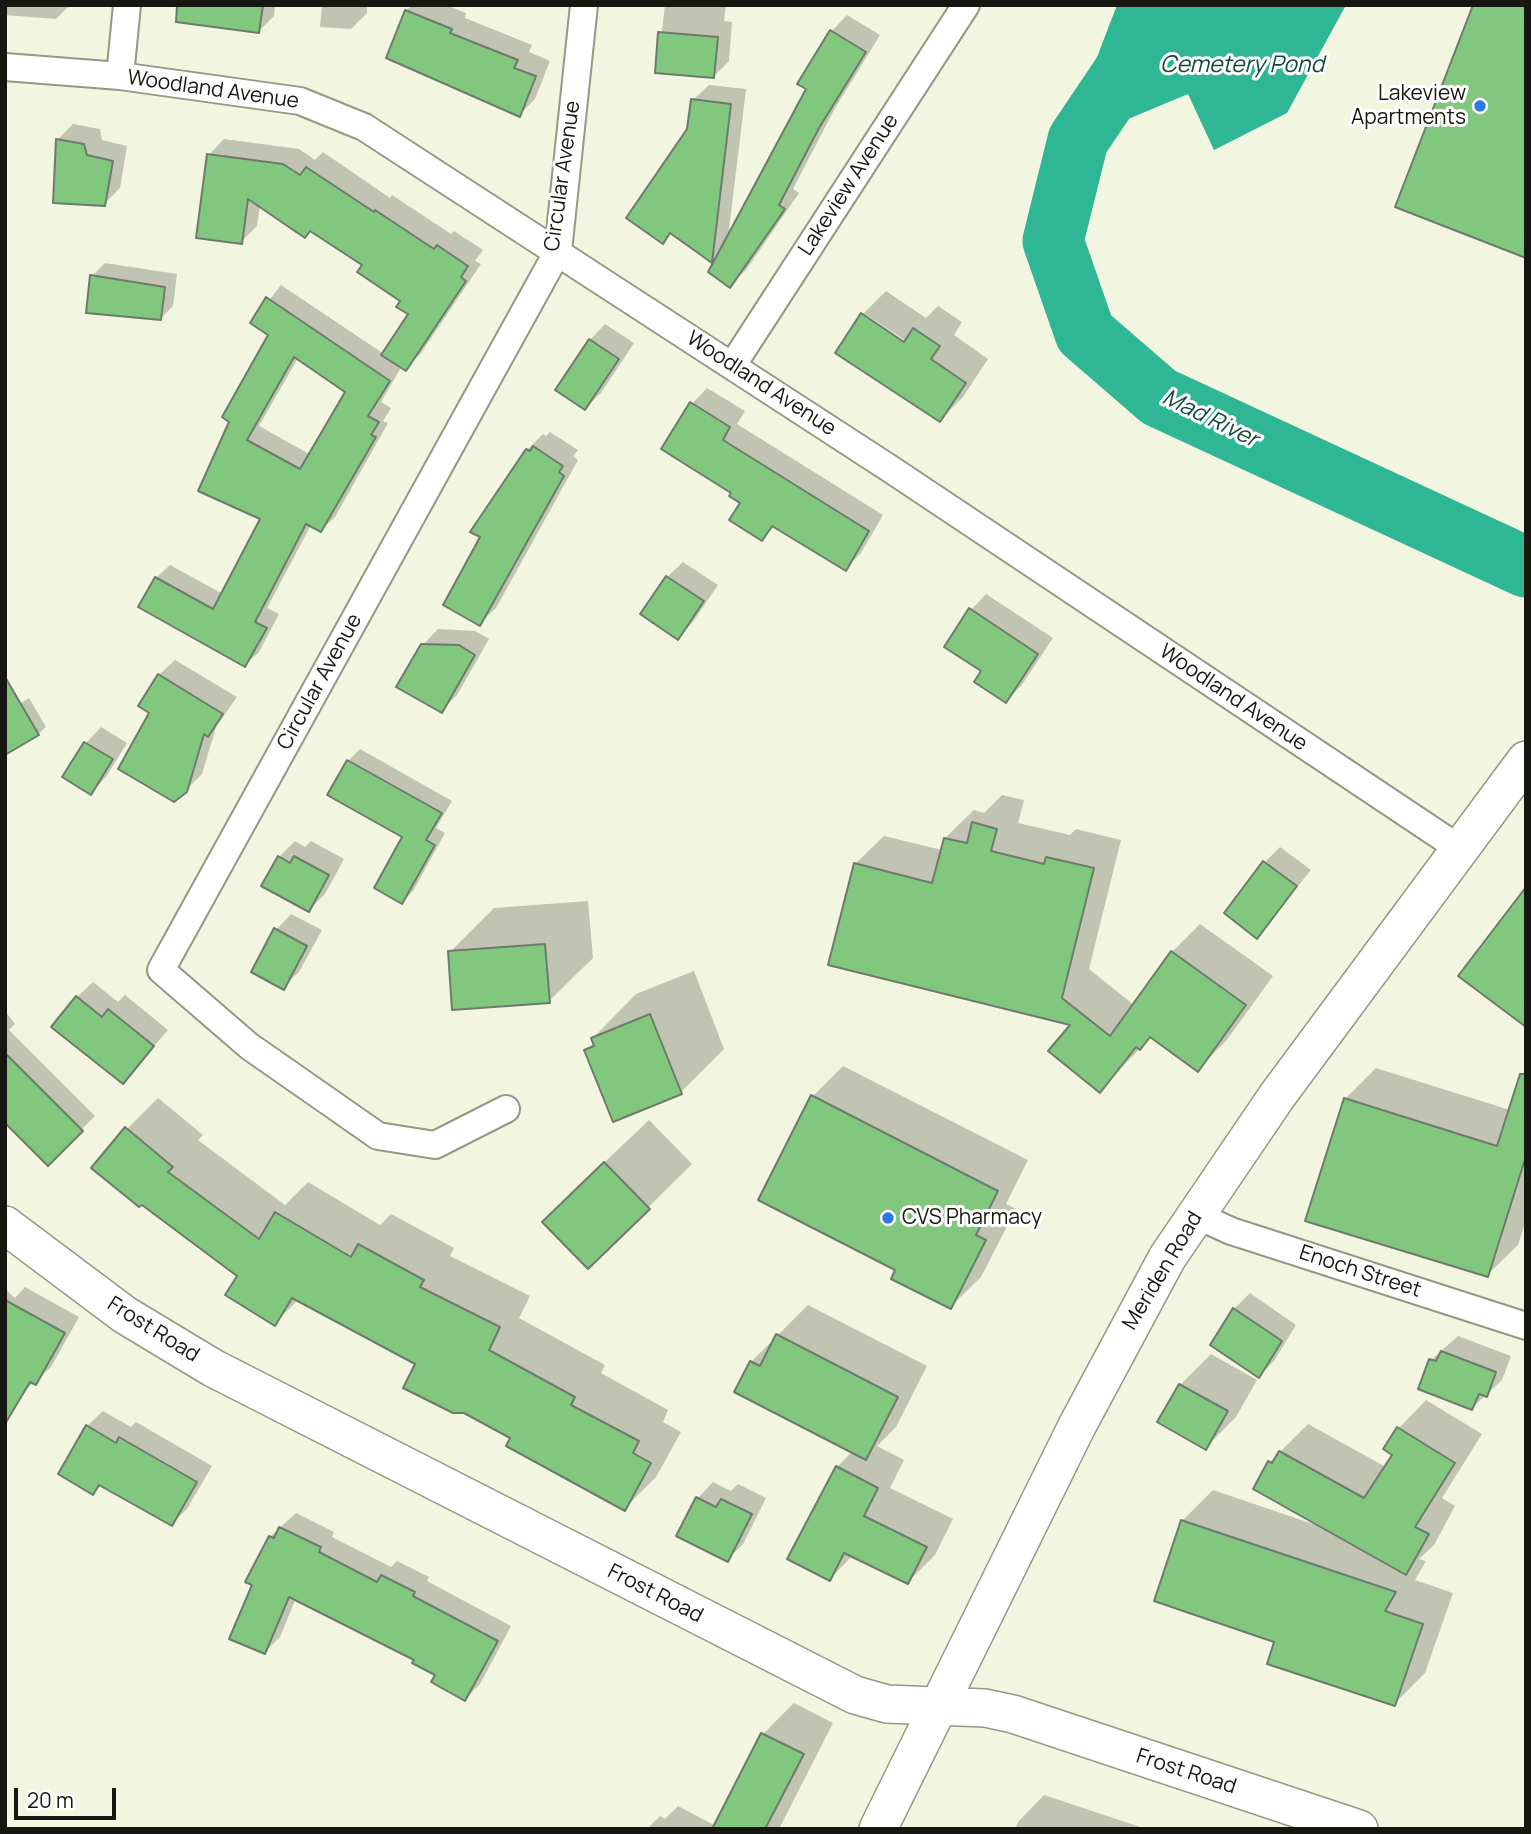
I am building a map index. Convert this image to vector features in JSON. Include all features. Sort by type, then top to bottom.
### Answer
[{"type":"main road","name":"Meriden Road","points":[[878,1829],[1115,1352],[1196,1214],[1321,1034],[1526,760]]},
{"type":"main road","name":"Frost Road","points":[[5,1224],[125,1315],[213,1368],[855,1695],[887,1704],[985,1708],[1013,1714],[1359,1829]]},
{"type":"street","points":[[120,76],[127,5]]},
{"type":"street","name":"Circular Avenue","points":[[506,1109],[435,1145],[378,1136],[248,1046],[161,970],[558,251],[584,5]]},
{"type":"street","name":"Lakeview Avenue","points":[[732,366],[966,5]]},
{"type":"street","name":"Woodland Avenue","points":[[5,67],[120,76],[300,101],[364,127],[558,251],[1460,849]]},
{"type":"street","name":"Enoch Street","points":[[1196,1214],[1231,1231],[1526,1326]]},
{"type":"water","name":"Cemetery Pond","points":[[1117,5],[1346,5],[1287,113],[1214,150],[1188,94],[1078,140],[1071,125]]},
{"type":"building","points":[[177,5],[263,5],[259,33],[176,22]]},
{"type":"building","name":"Lakeview Apartments","points":[[1473,5],[1526,5],[1526,258],[1395,207]]},
{"type":"building","points":[[405,10],[452,29],[450,33],[518,60],[514,68],[536,76],[520,117],[386,58]]},
{"type":"building","points":[[830,30],[866,52],[819,128],[779,205],[785,209],[730,288],[708,272],[806,89],[797,84]]},
{"type":"building","points":[[658,32],[718,37],[714,78],[655,73]]},
{"type":"building","points":[[691,99],[731,104],[712,263],[670,233],[663,244],[626,218],[687,129]]},
{"type":"building","points":[[56,139],[84,144],[87,155],[113,161],[105,206],[53,203]]},
{"type":"building","points":[[207,154],[283,164],[300,175],[306,167],[434,249],[437,245],[468,266],[461,277],[466,281],[406,371],[381,355],[408,314],[396,307],[400,301],[357,272],[362,265],[310,231],[305,238],[248,199],[242,244],[196,238]]},
{"type":"building","points":[[90,275],[165,287],[161,320],[86,313]]},
{"type":"building","points":[[266,297],[390,381],[368,416],[379,422],[371,435],[376,437],[321,532],[306,524],[255,622],[267,628],[245,667],[138,607],[155,577],[213,609],[260,519],[198,491],[229,422],[222,417],[268,335],[250,323]],"holes":[[[294,357],[345,392],[300,469],[247,440]]]},
{"type":"building","points":[[861,313],[904,342],[913,328],[940,346],[931,359],[966,383],[940,422],[835,353]]},
{"type":"building","points":[[589,339],[619,359],[585,410],[555,390]]},
{"type":"building","points":[[690,402],[730,427],[723,440],[869,531],[846,571],[772,526],[762,541],[729,520],[740,503],[729,496],[731,493],[661,449]]},
{"type":"building","points":[[533,446],[563,466],[559,472],[564,476],[480,626],[443,605],[480,537],[470,532],[526,449],[530,451]]},
{"type":"building","points":[[666,576],[704,601],[678,640],[640,614]]},
{"type":"building","points":[[969,608],[1038,654],[1006,703],[974,682],[981,671],[944,647]]},
{"type":"building","points":[[421,644],[459,645],[475,655],[442,713],[396,687]]},
{"type":"building","points":[[158,674],[223,714],[208,737],[204,734],[187,792],[174,802],[118,769],[149,713],[138,706]]},
{"type":"building","points":[[5,677],[39,735],[5,755]]},
{"type":"building","points":[[84,742],[113,759],[91,795],[62,777]]},
{"type":"building","points":[[347,760],[442,813],[426,840],[435,845],[402,904],[374,888],[402,837],[327,795]]},
{"type":"building","points":[[972,822],[997,829],[991,851],[1044,864],[1046,857],[1094,868],[1062,998],[1110,1036],[1171,951],[1246,1005],[1198,1072],[1150,1037],[1140,1050],[1136,1047],[1100,1093],[1048,1051],[1070,1025],[828,965],[854,863],[932,883],[944,838],[967,843]]},
{"type":"building","points":[[278,856],[290,863],[294,856],[329,875],[309,912],[261,886]]},
{"type":"building","points":[[1263,861],[1297,886],[1257,939],[1224,913]]},
{"type":"building","points":[[1526,887],[1526,1027],[1458,976]]},
{"type":"building","points":[[274,928],[307,946],[284,990],[251,972]]},
{"type":"building","points":[[545,944],[550,1003],[452,1010],[448,951]]},
{"type":"building","points":[[76,996],[102,1017],[108,1009],[154,1046],[123,1084],[51,1027]]},
{"type":"building","points":[[650,1014],[682,1094],[613,1122],[584,1050],[594,1046],[591,1038]]},
{"type":"building","points":[[5,1053],[83,1131],[48,1166],[5,1123]]},
{"type":"building","points":[[1520,1074],[1526,1074],[1526,1156],[1488,1277],[1305,1221],[1344,1098],[1497,1146]]},
{"type":"building","name":"CVS Pharmacy","points":[[811,1095],[998,1191],[976,1235],[986,1240],[951,1309],[891,1279],[895,1270],[758,1200]]},
{"type":"building","points":[[125,1127],[173,1167],[168,1172],[259,1239],[275,1212],[351,1257],[358,1244],[424,1280],[420,1287],[500,1327],[489,1350],[575,1397],[571,1405],[639,1441],[633,1453],[651,1463],[625,1511],[506,1446],[510,1438],[464,1413],[453,1413],[403,1388],[415,1364],[292,1298],[275,1326],[225,1295],[237,1276],[142,1205],[139,1207],[91,1168]]},
{"type":"building","points":[[604,1162],[650,1209],[588,1269],[542,1222]]},
{"type":"building","points":[[5,1300],[65,1333],[36,1385],[30,1382],[5,1424]]},
{"type":"building","points":[[1233,1308],[1282,1341],[1259,1378],[1210,1345]]},
{"type":"building","points":[[776,1334],[898,1397],[866,1460],[734,1392],[750,1361],[760,1366]]},
{"type":"building","points":[[1441,1351],[1496,1372],[1487,1397],[1479,1394],[1472,1410],[1418,1389],[1429,1359],[1436,1361]]},
{"type":"building","points":[[1179,1384],[1228,1411],[1206,1450],[1157,1422]]},
{"type":"building","points":[[86,1425],[116,1443],[119,1437],[197,1482],[172,1526],[99,1485],[93,1495],[58,1474]]},
{"type":"building","points":[[1397,1427],[1455,1463],[1415,1527],[1429,1534],[1406,1575],[1253,1489],[1268,1461],[1272,1463],[1279,1451],[1364,1498],[1392,1455],[1383,1449]]},
{"type":"building","points":[[836,1466],[878,1488],[864,1516],[927,1547],[908,1584],[844,1553],[830,1581],[787,1559]]},
{"type":"building","points":[[696,1497],[716,1507],[721,1499],[752,1514],[728,1562],[676,1536]]},
{"type":"building","points":[[1181,1520],[1396,1592],[1385,1611],[1423,1624],[1395,1706],[1267,1664],[1274,1642],[1154,1601]]},
{"type":"building","points":[[279,1527],[321,1547],[319,1552],[377,1582],[381,1575],[415,1592],[413,1596],[498,1641],[465,1701],[431,1682],[435,1675],[412,1663],[414,1660],[289,1597],[265,1654],[229,1639],[252,1585],[245,1582],[269,1536],[274,1538]]},
{"type":"building","points":[[761,1733],[804,1754],[765,1829],[712,1829]]},
{"type":"waterway","name":"Mad River","points":[[1169,5],[1078,140],[1053,241],[1085,333],[1159,397],[1526,567]]},
{"type":"place","name":"Lakeview Apartments","points":[[1480,106]]},
{"type":"place","name":"CVS Pharmacy","points":[[888,1218]]}]
